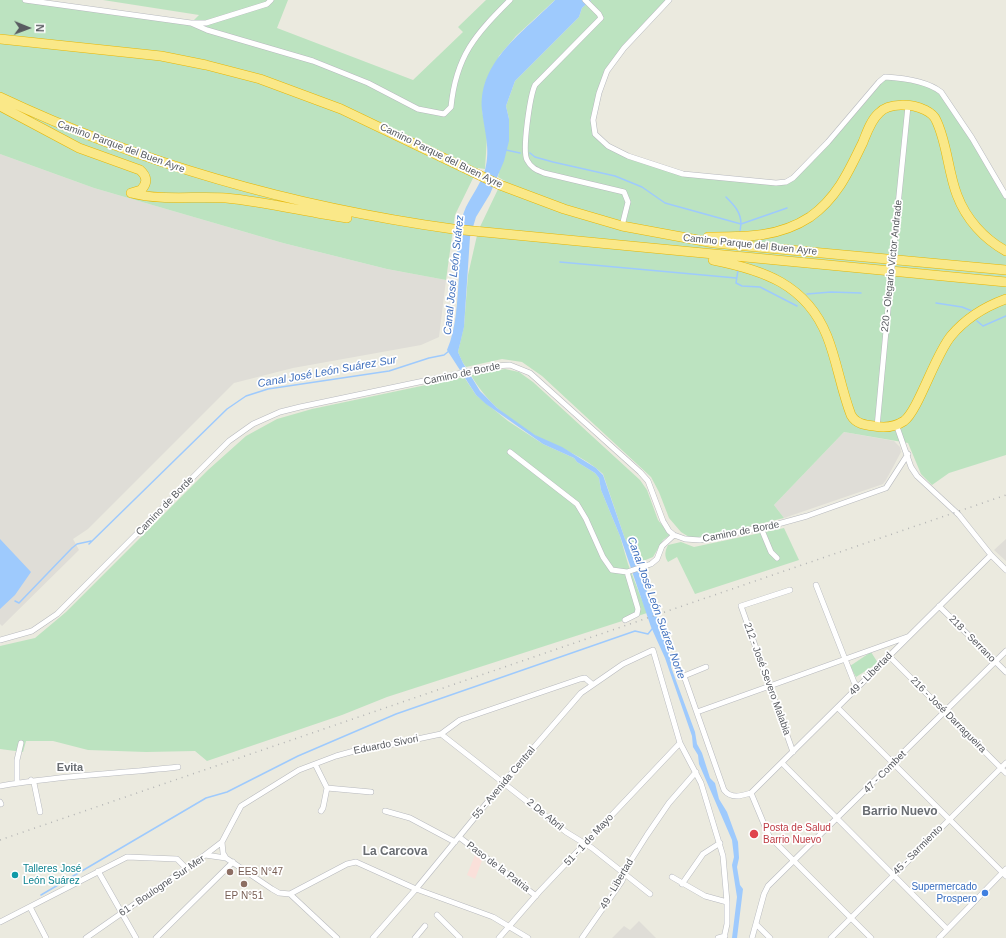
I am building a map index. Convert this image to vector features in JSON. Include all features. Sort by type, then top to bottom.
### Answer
[{"type":"highway","name":"Camino Parque del Buen Ayre","points":[[0,39],[161,56],[260,79],[341,109],[476,175],[500,185],[564,209],[622,226],[714,243],[1006,270]]},
{"type":"highway","name":"Camino Parque del Buen Ayre","points":[[0,97],[83,134],[158,162],[244,187],[319,206],[380,218],[453,229],[675,252],[1006,282]]},
{"type":"highway","points":[[0,106],[79,148],[140,170],[146,177],[146,182],[141,190],[131,193],[159,198],[226,198],[345,218],[380,218]]},
{"type":"highway","points":[[672,236],[767,235],[797,224],[820,209],[836,192],[847,175],[870,125],[879,112],[894,106],[908,106],[925,110],[936,119],[954,187],[962,206],[981,232],[1006,251]]},
{"type":"highway","points":[[675,252],[759,271],[792,289],[813,311],[827,336],[848,409],[853,419],[877,427],[885,427],[903,422],[910,414],[940,352],[951,336],[981,310],[1006,299]]},
{"type":"street","points":[[26,0],[191,23],[206,23],[268,4],[271,0]]},
{"type":"street","points":[[191,23],[207,30],[313,61],[368,83],[418,109],[441,114],[447,112],[451,107],[453,89],[459,68],[473,39],[510,0]]},
{"type":"street","points":[[669,0],[624,48],[607,71],[599,93],[593,120],[595,134],[608,146],[628,156],[683,174],[776,183],[786,182],[793,178],[828,142],[879,82],[885,77],[897,77],[934,86],[941,92],[972,138],[1006,196]]},
{"type":"street","points":[[587,2],[599,14],[600,20],[540,78],[532,90],[525,154],[532,168],[544,173],[624,192],[628,202],[622,226]]},
{"type":"street","name":"220 - Olegario Víctor Andrade","points":[[877,427],[908,106]]},
{"type":"street","name":"Camino de Borde","points":[[0,640],[32,631],[57,614],[220,450],[253,424],[280,412],[300,407],[495,366],[510,365],[530,373],[644,476],[652,491],[663,521],[674,535],[685,540],[700,540],[760,528],[807,516],[886,488],[908,454]]},
{"type":"street","points":[[896,424],[908,454],[911,467],[917,476],[959,515],[991,555],[1006,570]]},
{"type":"street","points":[[510,452],[577,504],[586,519],[606,563],[612,570],[628,572],[655,561],[660,549],[674,535]]},
{"type":"street","points":[[760,528],[771,552],[777,558]]},
{"type":"street","name":"49 - Libertad","points":[[750,793],[838,708],[991,555]]},
{"type":"street","points":[[625,620],[637,614],[638,609],[628,572]]},
{"type":"street","points":[[816,585],[854,682],[858,687]]},
{"type":"street","name":"212 - José Severo Malabia","points":[[790,590],[741,606],[793,752]]},
{"type":"street","name":"218 - Serrano","points":[[939,606],[1006,672]]},
{"type":"street","points":[[697,712],[908,637]]},
{"type":"street","name":"55 - Avenida Central","points":[[373,938],[416,889],[554,723],[592,684],[623,664],[653,650],[680,743]]},
{"type":"street","name":"47 - Combet","points":[[752,938],[766,889],[895,763],[1006,651]]},
{"type":"street","name":"216 - José Darragueira","points":[[889,656],[1006,773]]},
{"type":"street","points":[[706,667],[684,676],[724,790],[728,795],[734,796],[750,793],[768,834],[794,862],[871,938]]},
{"type":"street","name":"Eduardo Sivori","points":[[206,855],[222,842],[241,806],[291,774],[315,764],[365,748],[389,745],[441,734],[460,720],[584,678],[592,684]]},
{"type":"street","points":[[838,708],[1005,873],[939,938]]},
{"type":"street","name":"2 De Abril","points":[[441,734],[451,744],[504,782],[566,832],[585,844],[650,894]]},
{"type":"street","points":[[17,782],[17,760],[21,743]]},
{"type":"street","points":[[680,743],[696,772],[720,843],[725,873],[727,902],[724,937],[718,938]]},
{"type":"street","name":"51 - 1 de Mayo","points":[[499,938],[536,896],[680,743]]},
{"type":"street","points":[[782,763],[947,929]]},
{"type":"street","name":"45 - Sarmiento","points":[[831,938],[1006,763]]},
{"type":"street","points":[[315,764],[327,788],[321,811]]},
{"type":"street","points":[[0,786],[31,780],[178,767]]},
{"type":"street","name":"49 - Libertad","points":[[582,938],[625,874],[647,835],[669,803],[696,772]]},
{"type":"street","points":[[31,780],[34,782],[40,812]]},
{"type":"street","points":[[327,788],[372,792]]},
{"type":"street","name":"Paso de la Patria","points":[[385,811],[410,818],[455,842]]},
{"type":"street","name":"Paso de la Patria","points":[[459,837],[536,896]]},
{"type":"street","points":[[222,842],[223,853],[226,858]]},
{"type":"street","points":[[682,884],[703,854],[720,843]]},
{"type":"street","name":"61 - Boulogne Sur Mer","points":[[86,938],[206,855],[226,858],[272,889],[290,894],[337,938]]},
{"type":"street","points":[[0,922],[98,871],[130,857],[177,859],[186,868]]},
{"type":"street","points":[[156,938],[232,862]]},
{"type":"street","points":[[290,894],[347,864],[356,862],[416,889],[493,917],[528,938]]},
{"type":"street","points":[[98,871],[136,938]]},
{"type":"street","points":[[672,877],[705,896],[727,902]]},
{"type":"street","points":[[30,907],[46,938]]},
{"type":"street","points":[[437,915],[460,938]]},
{"type":"street","points":[[756,924],[770,938]]},
{"type":"street","points":[[415,938],[425,926]]},
{"type":"shaded area","points":[[0,154],[94,188],[283,243],[387,269],[446,280],[439,337],[421,345],[293,368],[234,383],[88,529],[73,539],[79,550],[2,626],[0,624]]},
{"type":"shaded area","points":[[844,432],[894,441],[900,447],[901,452],[886,480],[883,484],[784,518],[774,505]]},
{"type":"shaded area","points":[[1006,539],[1006,561],[994,550]]},
{"type":"shaded area","points":[[475,855],[483,858],[475,879],[467,875]]},
{"type":"shaded area","points":[[639,921],[656,938],[612,938],[624,926],[630,930]]},
{"type":"green space","points":[[0,0],[25,0],[191,23],[199,15],[103,0],[288,0],[277,28],[413,80],[463,32],[458,27],[486,0],[555,0],[516,36],[499,56],[484,92],[482,110],[487,137],[485,169],[478,168],[455,215],[446,280],[387,269],[283,243],[94,188],[0,154]]},
{"type":"green space","points":[[591,0],[669,0],[652,16],[607,71],[593,120],[595,134],[608,146],[683,174],[776,183],[793,178],[885,77],[911,80],[941,92],[1006,196],[1006,455],[949,473],[932,485],[921,474],[908,443],[844,432],[774,505],[784,518],[722,533],[699,537],[689,537],[681,532],[669,518],[659,492],[651,477],[542,376],[522,362],[502,359],[466,367],[458,352],[464,326],[468,275],[478,231],[500,185],[505,181],[498,177],[509,119],[506,106],[515,81],[579,17],[582,8]]},
{"type":"green space","points":[[505,369],[519,372],[533,382],[640,480],[647,490],[658,520],[670,535],[663,540],[653,557],[638,563],[625,539],[603,474],[580,457],[536,436],[517,424],[491,402],[471,375]]},
{"type":"green space","points":[[464,377],[476,395],[508,421],[543,444],[574,458],[577,462],[595,473],[599,478],[601,490],[620,536],[628,564],[647,613],[387,697],[342,715],[207,761],[195,751],[146,752],[88,750],[53,741],[26,741],[23,752],[0,749],[0,646],[35,638],[66,612],[208,470],[246,436],[277,419],[312,409]]},
{"type":"green space","points":[[784,528],[799,560],[695,594],[677,557],[668,562],[665,556],[668,545],[681,542],[694,547]]},
{"type":"green space","points":[[871,652],[878,663],[856,677],[850,666]]},
{"type":"water","points":[[555,0],[591,0],[582,8],[579,17],[515,81],[506,106],[509,119],[509,141],[504,161],[490,194],[476,217],[470,237],[464,327],[458,352],[480,391],[497,408],[535,435],[562,447],[596,468],[603,475],[625,539],[638,563],[642,578],[666,641],[671,667],[695,732],[697,744],[702,753],[710,778],[715,783],[719,799],[727,812],[738,842],[739,858],[737,867],[740,885],[743,889],[737,938],[732,938],[737,897],[732,865],[734,857],[732,840],[699,764],[698,755],[693,747],[692,736],[665,658],[651,627],[620,536],[601,490],[599,478],[595,473],[577,462],[574,458],[543,444],[486,404],[476,395],[447,350],[453,332],[456,313],[459,276],[457,252],[461,222],[466,207],[483,175],[487,162],[487,147],[482,110],[483,92],[488,76],[495,62],[506,48]]},
{"type":"water","points":[[0,539],[31,572],[15,595],[0,609]]},
{"type":"waterway","points":[[506,150],[520,153]]},
{"type":"waterway","points":[[530,153],[535,157],[553,162],[615,176],[642,187],[665,203],[741,224],[740,231]]},
{"type":"waterway","points":[[726,197],[738,212],[741,224],[787,208]]},
{"type":"waterway","points":[[560,262],[736,278]]},
{"type":"waterway","points":[[738,270],[736,283],[742,286],[760,287],[797,306]]},
{"type":"waterway","points":[[807,294],[831,292],[861,293]]},
{"type":"waterway","points":[[936,303],[962,307],[972,311]]},
{"type":"waterway","points":[[977,321],[983,326],[1006,316]]},
{"type":"waterway","name":"Canal José León Suárez Sur","points":[[89,544],[227,409],[246,396],[268,389],[389,371],[429,358],[444,355],[449,351]]},
{"type":"waterway","points":[[15,601],[19,603],[77,544],[91,541]]},
{"type":"waterway","name":"Canal José León Suárez Norte","points":[[41,895],[206,798],[227,792],[298,756],[396,714],[635,631],[648,634],[652,629]]},
{"type":"railway","points":[[0,840],[1006,495]]},
{"type":"place","name":"Posta de Salud Barrio Nuevo","points":[[754,834]]},
{"type":"place","name":"EES N°47","points":[[230,872]]},
{"type":"place","name":"Talleres José León Suárez","points":[[15,875]]},
{"type":"place","name":"EP N°51","points":[[244,884]]},
{"type":"place","name":"Supermercado Prospero","points":[[985,893]]},
{"type":"district","name":"Evita","points":[[70,768]]},
{"type":"district","name":"Barrio Nuevo","points":[[900,812]]},
{"type":"district","name":"La Carcova","points":[[395,852]]},
{"type":"water label","name":"Canal José León Suárez","points":[[454,275]]}]
